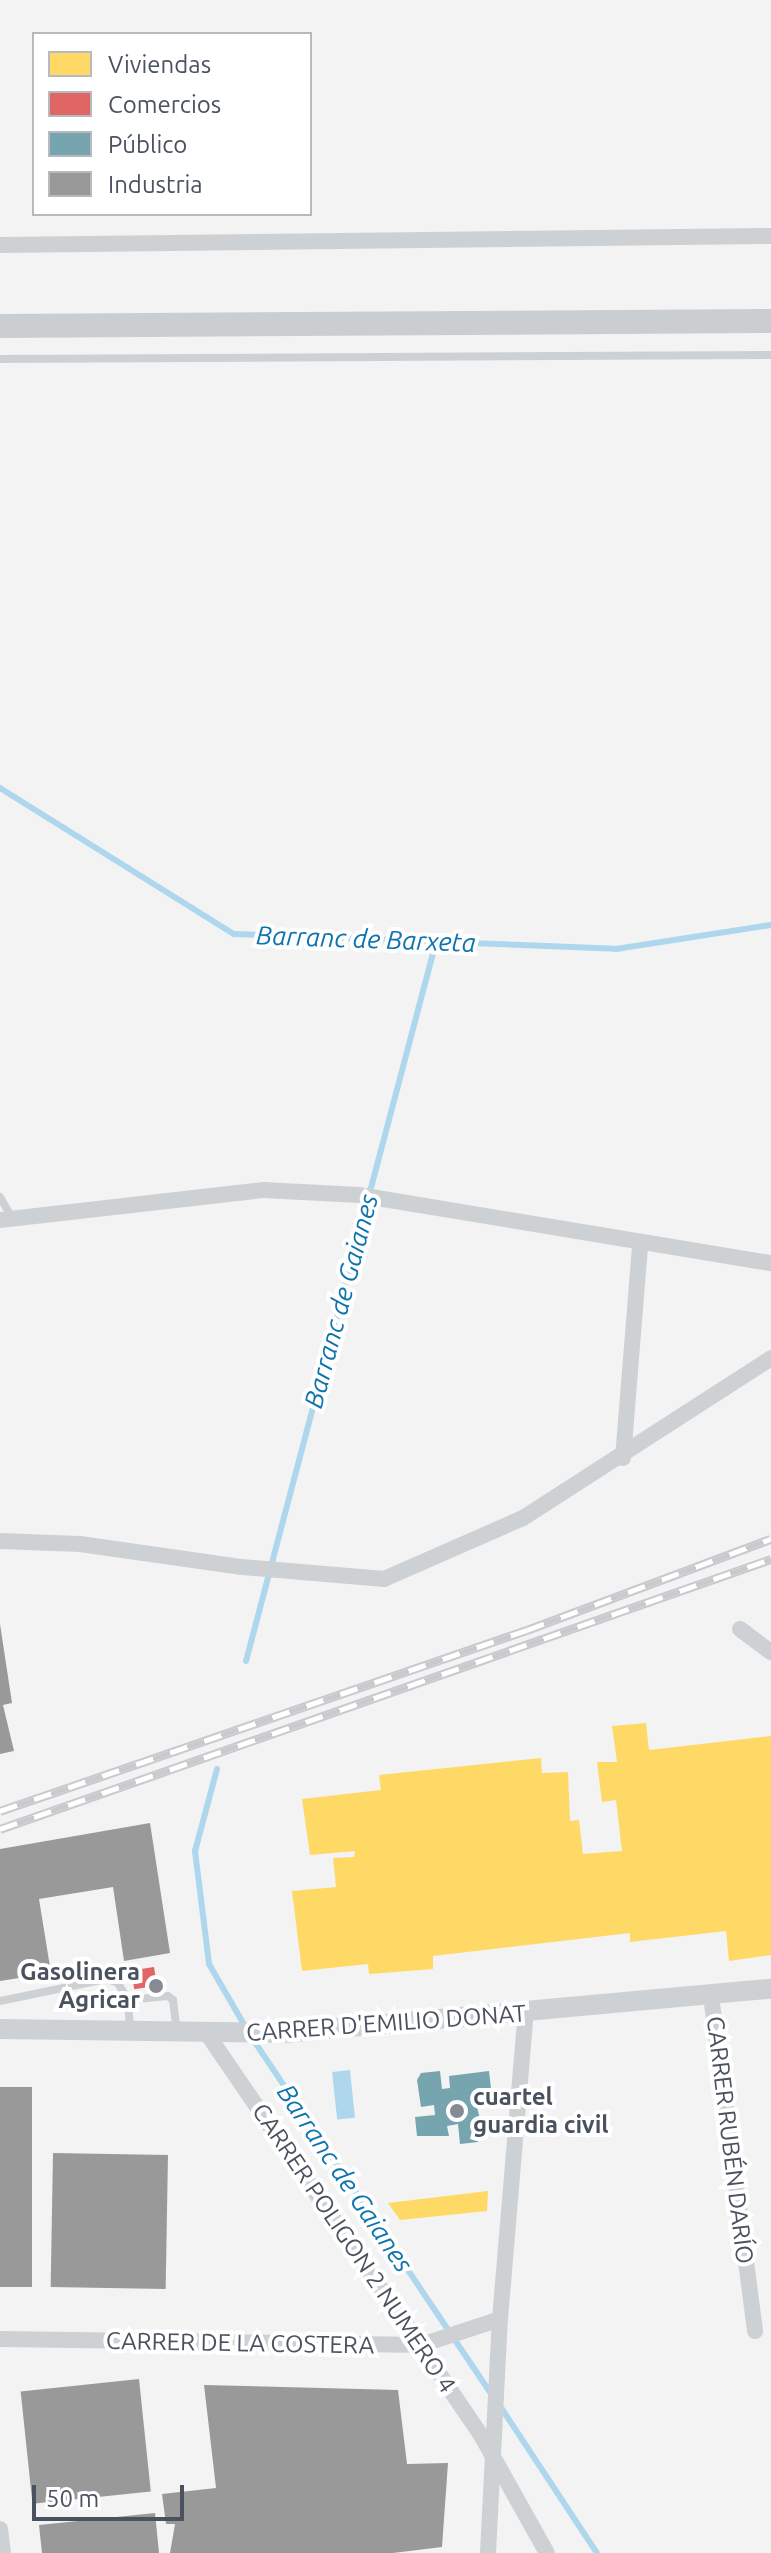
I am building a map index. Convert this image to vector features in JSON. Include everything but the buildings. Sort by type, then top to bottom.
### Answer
[{"type":"main road","points":[[0,326],[771,321]]},
{"type":"street","points":[[0,245],[771,236]]},
{"type":"street","points":[[6,1219],[264,1190],[359,1195],[640,1245],[771,1263]]},
{"type":"street","points":[[623,1458],[640,1245]]},
{"type":"street","points":[[0,1541],[80,1544],[242,1567],[384,1579],[523,1518],[623,1458],[771,1358]]},
{"type":"street","points":[[740,1629],[771,1652]]},
{"type":"street","name":"CARRER D'EMILIO DONAT","points":[[0,2029],[208,2035],[284,2033],[771,1989]]},
{"type":"street","name":"CARRER RUBÉN DARÍO","points":[[711,1996],[755,2331]]},
{"type":"street","points":[[488,2553],[500,2319],[526,2012]]},
{"type":"street","name":"CARRER POLIGON 2 NUMERO 4","points":[[208,2035],[427,2343],[547,2553]]},
{"type":"street","name":"CARRER DE LA COSTERA","points":[[0,2339],[427,2343],[500,2319]]},
{"type":"street","points":[[0,2529],[3,2553]]},
{"type":"lane","points":[[0,359],[771,355]]},
{"type":"lane","points":[[0,1197],[6,1219]]},
{"type":"lane","points":[[0,2001],[106,1979],[118,1983],[128,2000],[131,2032]]},
{"type":"lane","points":[[128,2000],[168,1996],[173,2000],[177,2034]]},
{"type":"water","points":[[350,2070],[355,2118],[337,2120],[332,2072]]},
{"type":"waterway","name":"Barranc de Barxeta","points":[[0,788],[234,934],[616,949],[771,925]]},
{"type":"waterway","name":"Barranc de Gaianes","points":[[246,1661],[436,942]]},
{"type":"waterway","name":"Barranc de Gaianes","points":[[217,1769],[195,1851],[209,1964],[246,2028]]},
{"type":"waterway","name":"Barranc de Gaianes","points":[[252,2038],[491,2393]]},
{"type":"waterway","name":"Barranc de Gaianes","points":[[500,2406],[597,2553]]},
{"type":"railway","points":[[0,1811],[527,1630],[771,1539]]},
{"type":"railway","points":[[0,1829],[771,1559]]},
{"type":"place","name":"Gasolinera Agricar","points":[[156,1986]]},
{"type":"place","name":"cuartel guardia civil","points":[[457,2111]]}]
